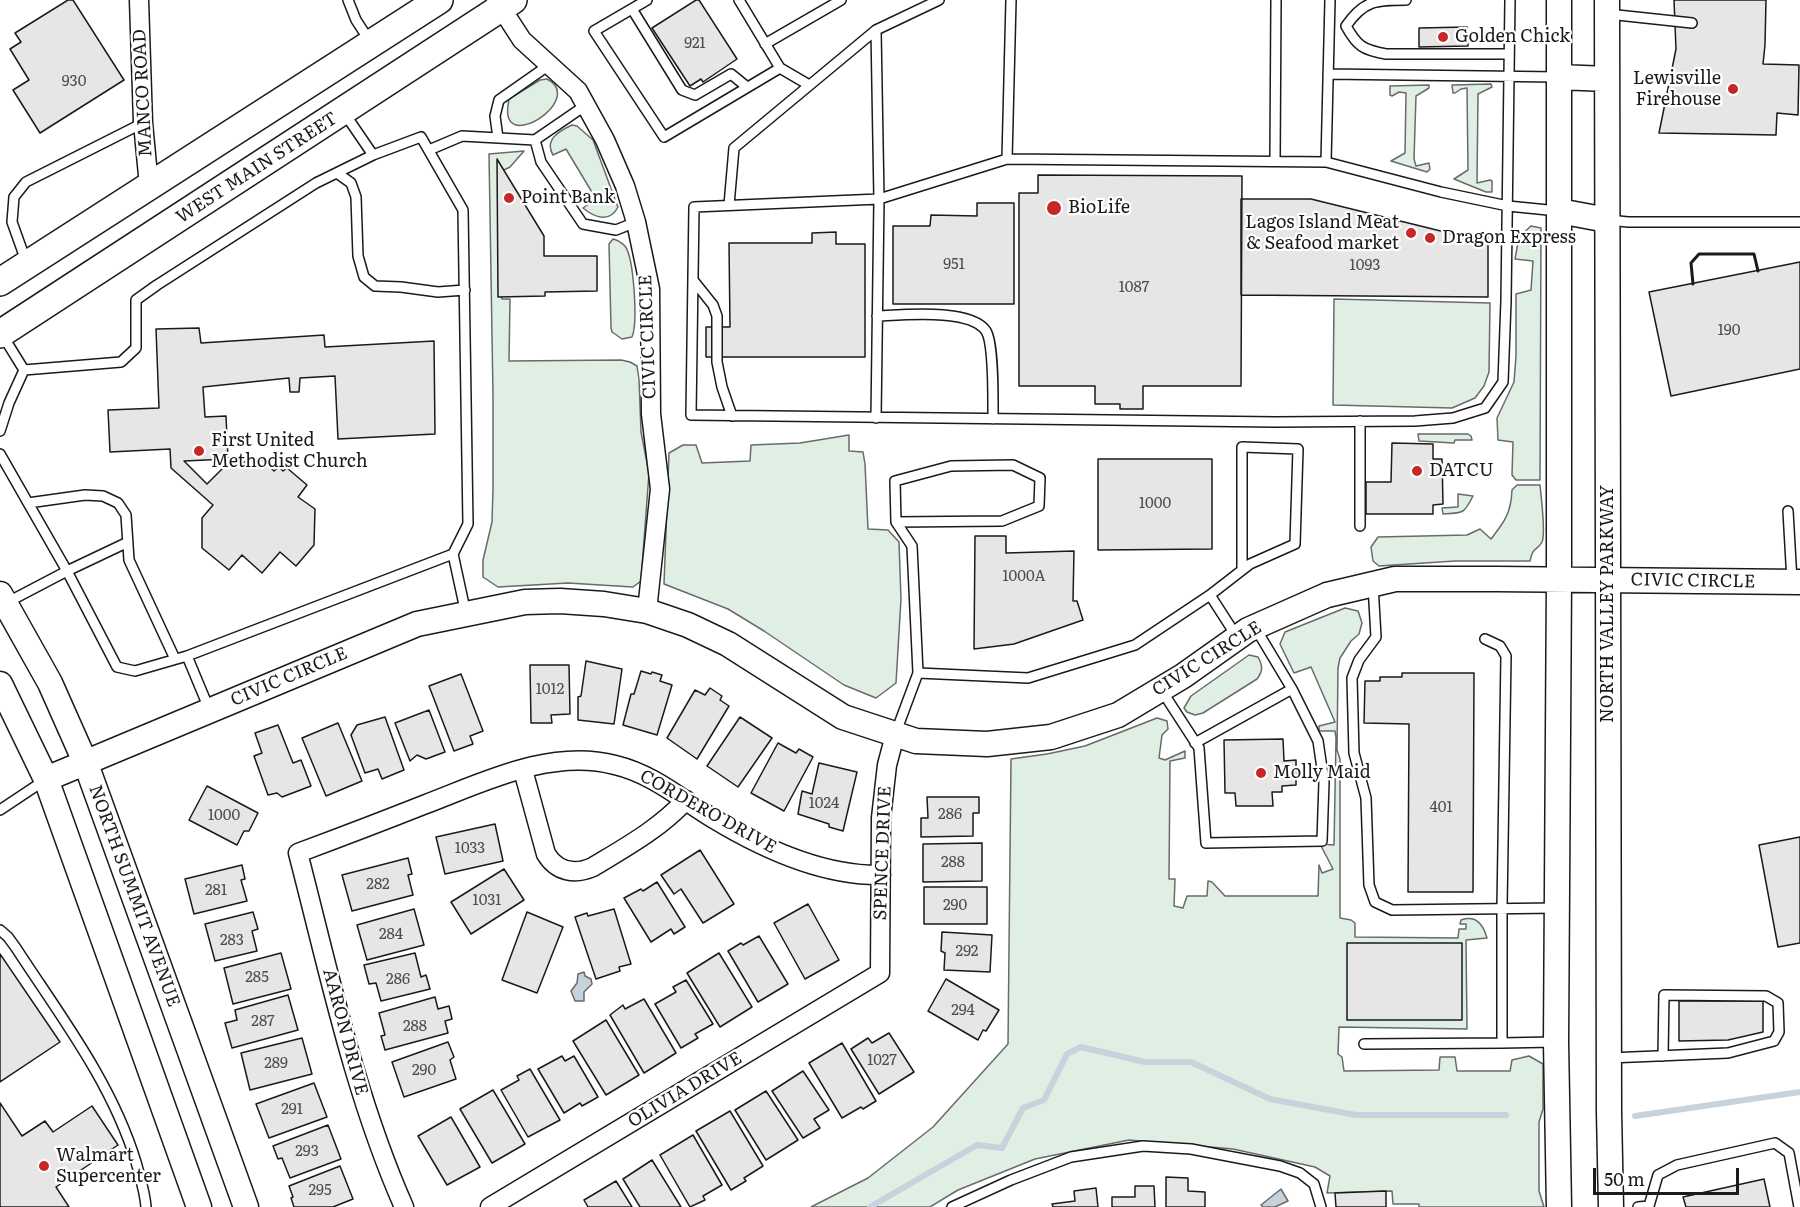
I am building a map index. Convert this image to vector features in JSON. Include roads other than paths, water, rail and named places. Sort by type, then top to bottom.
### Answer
[{"type":"main road","points":[[0,282],[439,0]]},
{"type":"main road","points":[[1559,0],[1556,1042],[1559,1207]]},
{"type":"main road","name":"WEST MAIN STREET","points":[[1,334],[343,112],[504,3]]},
{"type":"main road","name":"NORTH VALLEY PARKWAY","points":[[1608,7],[1611,1207]]},
{"type":"main road","points":[[1559,77],[1607,79]]},
{"type":"main road","points":[[1559,211],[1607,220]]},
{"type":"main road","name":"CIVIC CIRCLE","points":[[46,779],[417,624],[525,602],[560,601],[604,604],[647,611],[688,625],[728,644],[843,717],[916,741],[987,744],[1051,737],[1118,715],[1183,676],[1246,632],[1327,595],[1395,579],[1796,582]]},
{"type":"main road","name":"NORTH SUMMIT AVENUE","points":[[3,598],[50,683],[86,764],[246,1207]]},
{"type":"main road","points":[[0,684],[46,779],[199,1207]]},
{"type":"street","name":"MANCO ROAD","points":[[139,0],[143,123],[149,186]]},
{"type":"street","name":"CIVIC CIRCLE","points":[[504,3],[522,40],[579,91],[605,140],[625,186],[636,222],[650,289],[651,414],[660,489],[647,611]]},
{"type":"street","name":"SPENCE DRIVE","points":[[880,973],[881,818],[887,765],[896,735]]},
{"type":"street","name":"CORDERO DRIVE","points":[[298,853],[494,778],[558,762],[576,760],[614,765],[638,772],[657,781],[714,819],[791,858],[854,873],[881,875]]},
{"type":"street","points":[[523,770],[546,854],[555,866],[571,872],[593,867],[651,832],[686,800]]},
{"type":"street","name":"AARON DRIVE","points":[[298,853],[355,1073],[404,1207]]},
{"type":"street","name":"OLIVIA DRIVE","points":[[490,1207],[880,973]]},
{"type":"lane","points":[[348,0],[356,20],[371,44]]},
{"type":"lane","points":[[648,0],[594,31],[664,136],[780,68]]},
{"type":"lane","points":[[739,0],[780,68],[809,86]]},
{"type":"lane","points":[[765,44],[842,0]]},
{"type":"lane","points":[[729,206],[734,148],[876,30],[939,0]]},
{"type":"lane","points":[[1007,159],[1011,0]]},
{"type":"lane","points":[[1275,161],[1276,0]]},
{"type":"lane","points":[[1326,162],[1330,0]]},
{"type":"lane","points":[[1346,26],[1354,13],[1364,5],[1378,0],[1406,0]]},
{"type":"lane","points":[[1510,0],[1508,206],[1503,382],[1485,408],[1453,418],[1416,421],[1276,422],[691,415],[694,207],[879,199],[1007,159],[1326,162],[1441,192],[1508,206],[1559,211]]},
{"type":"lane","points":[[1608,7],[1692,23]]},
{"type":"lane","points":[[632,9],[682,90],[695,96],[731,74],[747,87]]},
{"type":"lane","points":[[1329,27],[1346,26]]},
{"type":"lane","points":[[1346,26],[1354,40],[1370,51],[1386,54],[1509,54]]},
{"type":"lane","points":[[876,30],[879,199],[876,418]]},
{"type":"lane","points":[[498,138],[495,116],[499,100],[549,65]]},
{"type":"lane","points":[[1328,74],[1559,77]]},
{"type":"lane","points":[[429,150],[462,136],[536,140],[586,105]]},
{"type":"lane","points":[[343,112],[373,155]]},
{"type":"lane","points":[[27,264],[12,222],[14,197],[26,182],[143,123]]},
{"type":"lane","points":[[24,370],[121,362],[136,348],[136,300],[316,183],[373,155],[421,137],[463,210],[468,524],[453,554],[466,614]]},
{"type":"lane","points":[[536,140],[541,162],[583,224],[616,230],[636,222]]},
{"type":"lane","points":[[338,173],[351,183],[356,197],[358,256],[364,277],[375,286],[438,292],[465,290]]},
{"type":"lane","points":[[1607,220],[1800,222]]},
{"type":"lane","points":[[693,280],[713,305],[717,315],[717,362],[722,387],[732,416]]},
{"type":"lane","points":[[877,316],[942,314],[975,322],[986,331],[991,354],[993,419]]},
{"type":"lane","points":[[1,334],[24,370]]},
{"type":"lane","points":[[0,431],[9,403],[24,370]]},
{"type":"lane","points":[[1360,421],[1360,526]]},
{"type":"lane","points":[[918,673],[1028,678],[1135,645],[1210,595],[1250,564],[1295,544],[1298,449],[1242,447],[1242,570]]},
{"type":"lane","points":[[0,454],[67,571],[117,667],[135,671],[187,656],[453,554]]},
{"type":"lane","points":[[896,522],[1002,521],[1039,506],[1040,478],[1013,465],[951,466],[895,481],[896,522],[912,546],[918,673],[896,735]]},
{"type":"lane","points":[[28,503],[85,495],[103,496],[123,508],[126,515],[126,543],[129,560],[175,659]]},
{"type":"lane","points":[[1788,511],[1796,582]]},
{"type":"lane","points":[[3,598],[126,543]]},
{"type":"lane","points":[[1373,585],[1376,637],[1359,660],[1352,678],[1354,753],[1366,798],[1369,885],[1376,902],[1392,910],[1558,908]]},
{"type":"lane","points":[[1160,689],[1195,743],[1200,756],[1206,843],[1322,842],[1324,782],[1318,741],[1292,689],[1246,632],[1210,595]]},
{"type":"lane","points":[[1485,639],[1500,646],[1506,656],[1502,1043]]},
{"type":"lane","points":[[187,656],[210,711]]},
{"type":"lane","points":[[1195,743],[1292,689]]},
{"type":"lane","points":[[0,810],[46,779]]},
{"type":"lane","points":[[0,930],[16,948],[111,1096],[130,1141],[146,1207]]},
{"type":"lane","points":[[1609,1058],[1663,1056],[1728,1053],[1774,1041],[1779,1032],[1778,1003],[1767,996],[1664,995],[1663,1056]]},
{"type":"lane","points":[[1364,1044],[1556,1042]]},
{"type":"lane","points":[[1638,1207],[1649,1207],[1658,1175],[1677,1165],[1775,1143],[1789,1153],[1799,1207]]},
{"type":"lane","points":[[952,1207],[1011,1180],[1071,1157],[1143,1146],[1191,1149],[1280,1166],[1300,1173],[1314,1184],[1321,1207]]},
{"type":"waterway","points":[[870,1207],[977,1145],[1002,1148],[1023,1108],[1044,1100],[1067,1054],[1081,1047],[1145,1062],[1191,1062],[1270,1099],[1356,1115],[1506,1115]]},
{"type":"waterway","points":[[1635,1116],[1800,1092]]},
{"type":"place","name":"Golden Chick","points":[[1443,37]]},
{"type":"place","name":"Lewisville Firehouse","points":[[1733,89]]},
{"type":"place","name":"Point Bank","points":[[509,198]]},
{"type":"place","name":"BioLife","points":[[1054,208]]},
{"type":"place","name":"Lagos Island Meat & Seafood market","points":[[1411,233]]},
{"type":"place","name":"Dragon Express","points":[[1430,238]]},
{"type":"place","name":"First United Methodist Church","points":[[199,451]]},
{"type":"place","name":"DATCU","points":[[1417,471]]},
{"type":"place","name":"Molly Maid","points":[[1261,773]]},
{"type":"place","name":"Walmart Supercenter","points":[[44,1166]]}]
